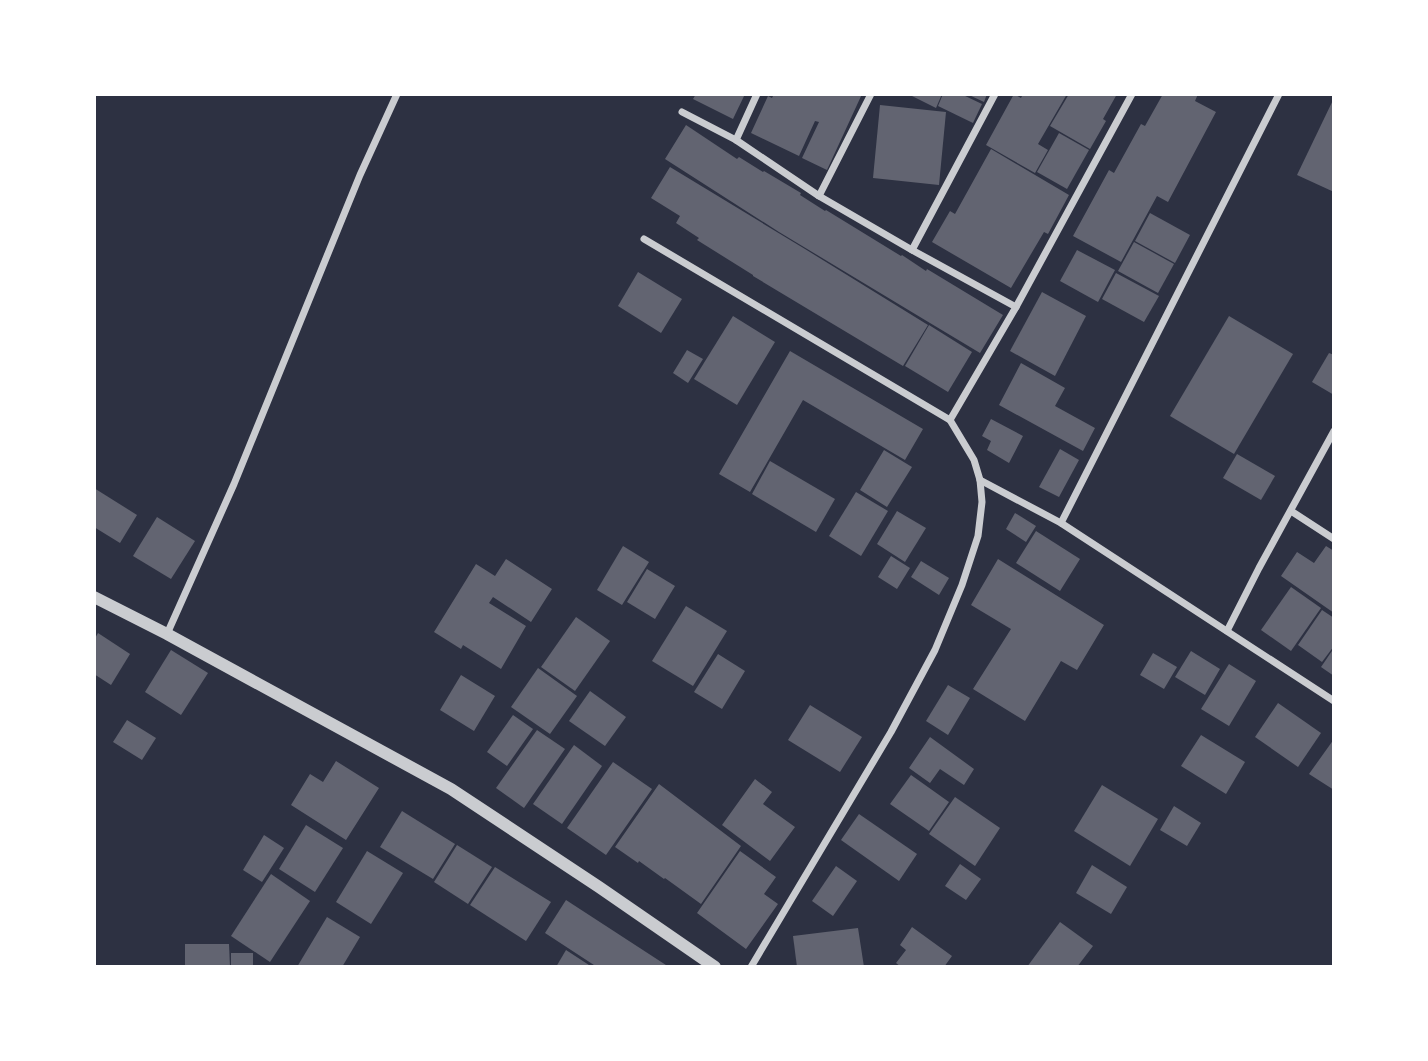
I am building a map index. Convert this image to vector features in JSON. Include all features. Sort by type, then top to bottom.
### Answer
[{"type":"street","points":[[167,634],[239,472],[360,175],[397,94]]},
{"type":"street","points":[[736,140],[757,94]]},
{"type":"street","points":[[819,195],[872,94]]},
{"type":"street","points":[[912,250],[995,94]]},
{"type":"street","points":[[950,420],[1016,307],[1132,94]]},
{"type":"street","points":[[1061,523],[1279,94]]},
{"type":"street","points":[[682,112],[736,140],[819,195],[912,250],[1016,307]]},
{"type":"street","points":[[644,239],[950,420],[974,460],[980,480],[982,502],[978,536],[962,585],[935,650],[891,732],[751,967]]},
{"type":"street","points":[[1227,631],[1334,431]]},
{"type":"street","points":[[980,480],[1061,523],[1334,701]]},
{"type":"street","points":[[1290,511],[1334,539]]},
{"type":"street","points":[[94,597],[451,789],[715,967]]},
{"type":"building","points":[[696,94],[745,94],[733,119],[693,99]]},
{"type":"building","points":[[774,94],[862,94],[827,170],[802,158],[819,122],[815,121],[799,156],[751,133],[768,96],[772,98]]},
{"type":"building","points":[[908,94],[942,94],[936,108]]},
{"type":"building","points":[[943,94],[961,94],[982,104],[973,123],[938,106]]},
{"type":"building","points":[[967,94],[987,94],[984,102]]},
{"type":"building","points":[[1014,94],[1021,98],[1023,94],[1067,94],[1038,144],[1048,150],[1035,173],[986,145]]},
{"type":"building","points":[[1069,94],[1117,94],[1090,149],[1050,126]]},
{"type":"building","points":[[1163,94],[1198,94],[1195,101],[1216,112],[1168,202],[1157,196],[1121,262],[1073,236],[1109,170],[1114,173],[1141,124],[1145,126]]},
{"type":"building","points":[[1334,98],[1334,192],[1297,175]]},
{"type":"building","points":[[880,105],[946,112],[939,185],[873,178]]},
{"type":"building","points":[[686,125],[737,159],[739,157],[764,171],[825,211],[1003,315],[980,353],[779,232],[665,159]]},
{"type":"building","points":[[1059,133],[1089,150],[1067,189],[1037,172]]},
{"type":"building","points":[[991,149],[1069,195],[1048,234],[1044,232],[1011,288],[932,242],[950,211],[955,214]]},
{"type":"building","points":[[670,167],[928,325],[903,366],[753,276],[676,223],[680,216],[651,198]]},
{"type":"building","points":[[1150,213],[1190,235],[1175,263],[1135,241]]},
{"type":"building","points":[[1134,242],[1174,264],[1158,293],[1118,271]]},
{"type":"building","points":[[1077,250],[1115,270],[1098,302],[1060,281]]},
{"type":"building","points":[[638,272],[682,299],[661,333],[618,306]]},
{"type":"building","points":[[1116,273],[1159,296],[1144,322],[1102,299]]},
{"type":"building","points":[[1042,292],[1086,316],[1055,376],[1010,351]]},
{"type":"building","points":[[733,316],[775,342],[737,405],[694,379]]},
{"type":"building","points":[[1229,316],[1293,354],[1234,454],[1170,416]]},
{"type":"building","points":[[929,325],[972,352],[948,392],[905,366]]},
{"type":"building","points":[[687,350],[703,359],[688,383],[673,373]]},
{"type":"building","points":[[790,351],[923,429],[905,460],[803,400],[750,492],[719,474]]},
{"type":"building","points":[[1329,353],[1334,355],[1334,395],[1312,382]]},
{"type":"building","points":[[1021,363],[1065,388],[1055,406],[1095,428],[1083,451],[999,405]]},
{"type":"building","points":[[991,419],[1023,436],[1009,463],[987,450],[991,441],[982,436]]},
{"type":"building","points":[[1060,449],[1079,460],[1059,497],[1039,487]]},
{"type":"building","points":[[884,450],[912,467],[887,507],[860,490]]},
{"type":"building","points":[[1237,454],[1275,476],[1261,500],[1223,478]]},
{"type":"building","points":[[770,461],[835,499],[816,532],[752,494]]},
{"type":"building","points":[[94,488],[137,515],[120,543],[94,527]]},
{"type":"building","points":[[856,492],[888,511],[861,556],[829,536]]},
{"type":"building","points":[[897,511],[926,528],[905,562],[877,544]]},
{"type":"building","points":[[1015,513],[1036,526],[1026,542],[1006,529]]},
{"type":"building","points":[[157,517],[195,541],[171,579],[133,556]]},
{"type":"building","points":[[1036,531],[1080,559],[1060,591],[1016,563]]},
{"type":"building","points":[[623,546],[649,562],[622,605],[597,590]]},
{"type":"building","points":[[1326,546],[1334,551],[1334,613],[1281,576],[1297,552],[1314,563]]},
{"type":"building","points":[[891,556],[910,568],[897,589],[878,577]]},
{"type":"building","points":[[506,559],[552,589],[531,622],[493,597],[489,603],[526,626],[501,669],[463,645],[461,649],[434,632],[476,564],[495,576]]},
{"type":"building","points":[[998,559],[1104,625],[1077,670],[1061,661],[1025,721],[973,689],[1011,629],[971,605]]},
{"type":"building","points":[[921,561],[949,578],[939,595],[911,577]]},
{"type":"building","points":[[647,569],[675,586],[655,619],[627,602]]},
{"type":"building","points":[[1291,587],[1321,608],[1291,651],[1261,630]]},
{"type":"building","points":[[686,606],[727,631],[693,686],[652,661]]},
{"type":"building","points":[[1322,610],[1334,618],[1334,646],[1322,662],[1298,645]]},
{"type":"building","points":[[576,617],[610,641],[575,691],[541,667]]},
{"type":"building","points":[[98,633],[130,654],[111,685],[94,674],[94,640]]},
{"type":"building","points":[[1334,648],[1334,676],[1321,667]]},
{"type":"building","points":[[171,650],[208,673],[181,715],[145,692]]},
{"type":"building","points":[[1191,651],[1220,669],[1205,695],[1175,677]]},
{"type":"building","points":[[1153,653],[1177,667],[1164,689],[1140,675]]},
{"type":"building","points":[[718,654],[745,671],[722,709],[694,692]]},
{"type":"building","points":[[1229,664],[1256,681],[1229,726],[1201,709]]},
{"type":"building","points":[[538,668],[577,696],[550,734],[511,707]]},
{"type":"building","points":[[461,675],[495,696],[474,731],[440,710]]},
{"type":"building","points":[[948,685],[970,698],[948,735],[926,721]]},
{"type":"building","points":[[590,691],[626,717],[605,746],[569,721]]},
{"type":"building","points":[[1278,703],[1321,733],[1298,767],[1255,737]]},
{"type":"building","points":[[810,705],[862,737],[840,772],[788,740]]},
{"type":"building","points":[[513,715],[533,729],[507,766],[487,752]]},
{"type":"building","points":[[127,720],[156,738],[142,760],[113,742]]},
{"type":"building","points":[[537,730],[565,749],[524,808],[496,788]]},
{"type":"building","points":[[1201,735],[1245,762],[1226,794],[1181,766]]},
{"type":"building","points":[[930,737],[974,769],[964,785],[940,769],[930,783],[909,768]]},
{"type":"building","points":[[1334,739],[1334,790],[1309,774]]},
{"type":"building","points":[[574,745],[602,766],[562,824],[533,804]]},
{"type":"building","points":[[336,761],[379,788],[346,840],[291,805],[310,774],[323,782]]},
{"type":"building","points":[[613,762],[652,789],[606,855],[567,828]]},
{"type":"building","points":[[911,775],[949,802],[929,831],[890,804]]},
{"type":"building","points":[[755,779],[772,792],[763,804],[795,827],[770,861],[722,825]]},
{"type":"building","points":[[659,784],[741,846],[701,904],[615,847]]},
{"type":"building","points":[[1102,785],[1158,819],[1130,866],[1074,831]]},
{"type":"building","points":[[955,797],[1000,828],[975,866],[929,834]]},
{"type":"building","points":[[1174,806],[1201,823],[1187,846],[1160,830]]},
{"type":"building","points":[[402,811],[455,844],[433,879],[380,847]]},
{"type":"building","points":[[859,814],[917,854],[899,881],[841,840]]},
{"type":"building","points":[[306,825],[343,848],[315,892],[279,869]]},
{"type":"building","points":[[264,835],[284,848],[262,882],[243,870]]},
{"type":"building","points":[[457,845],[492,867],[468,904],[434,882]]},
{"type":"building","points":[[367,851],[403,873],[371,924],[336,902]]},
{"type":"building","points":[[740,851],[776,877],[764,894],[778,904],[746,949],[697,913]]},
{"type":"building","points":[[960,864],[981,879],[966,900],[945,886]]},
{"type":"building","points":[[1092,865],[1127,887],[1111,914],[1076,893]]},
{"type":"building","points":[[836,866],[857,881],[833,916],[812,901]]},
{"type":"building","points":[[495,867],[551,902],[526,941],[470,905]]},
{"type":"building","points":[[271,874],[310,901],[270,962],[231,936]]},
{"type":"building","points":[[566,900],[669,967],[597,967],[545,933]]},
{"type":"building","points":[[327,917],[360,937],[342,967],[297,967]]},
{"type":"building","points":[[1060,922],[1093,946],[1077,967],[1027,967]]},
{"type":"building","points":[[912,927],[952,956],[944,967],[901,967],[896,963],[906,950],[900,945]]},
{"type":"building","points":[[858,928],[864,967],[797,967],[793,936]]},
{"type":"building","points":[[185,944],[229,944],[230,967],[185,967]]},
{"type":"building","points":[[566,950],[592,967],[556,967]]},
{"type":"building","points":[[231,953],[253,953],[253,967],[231,967]]}]
